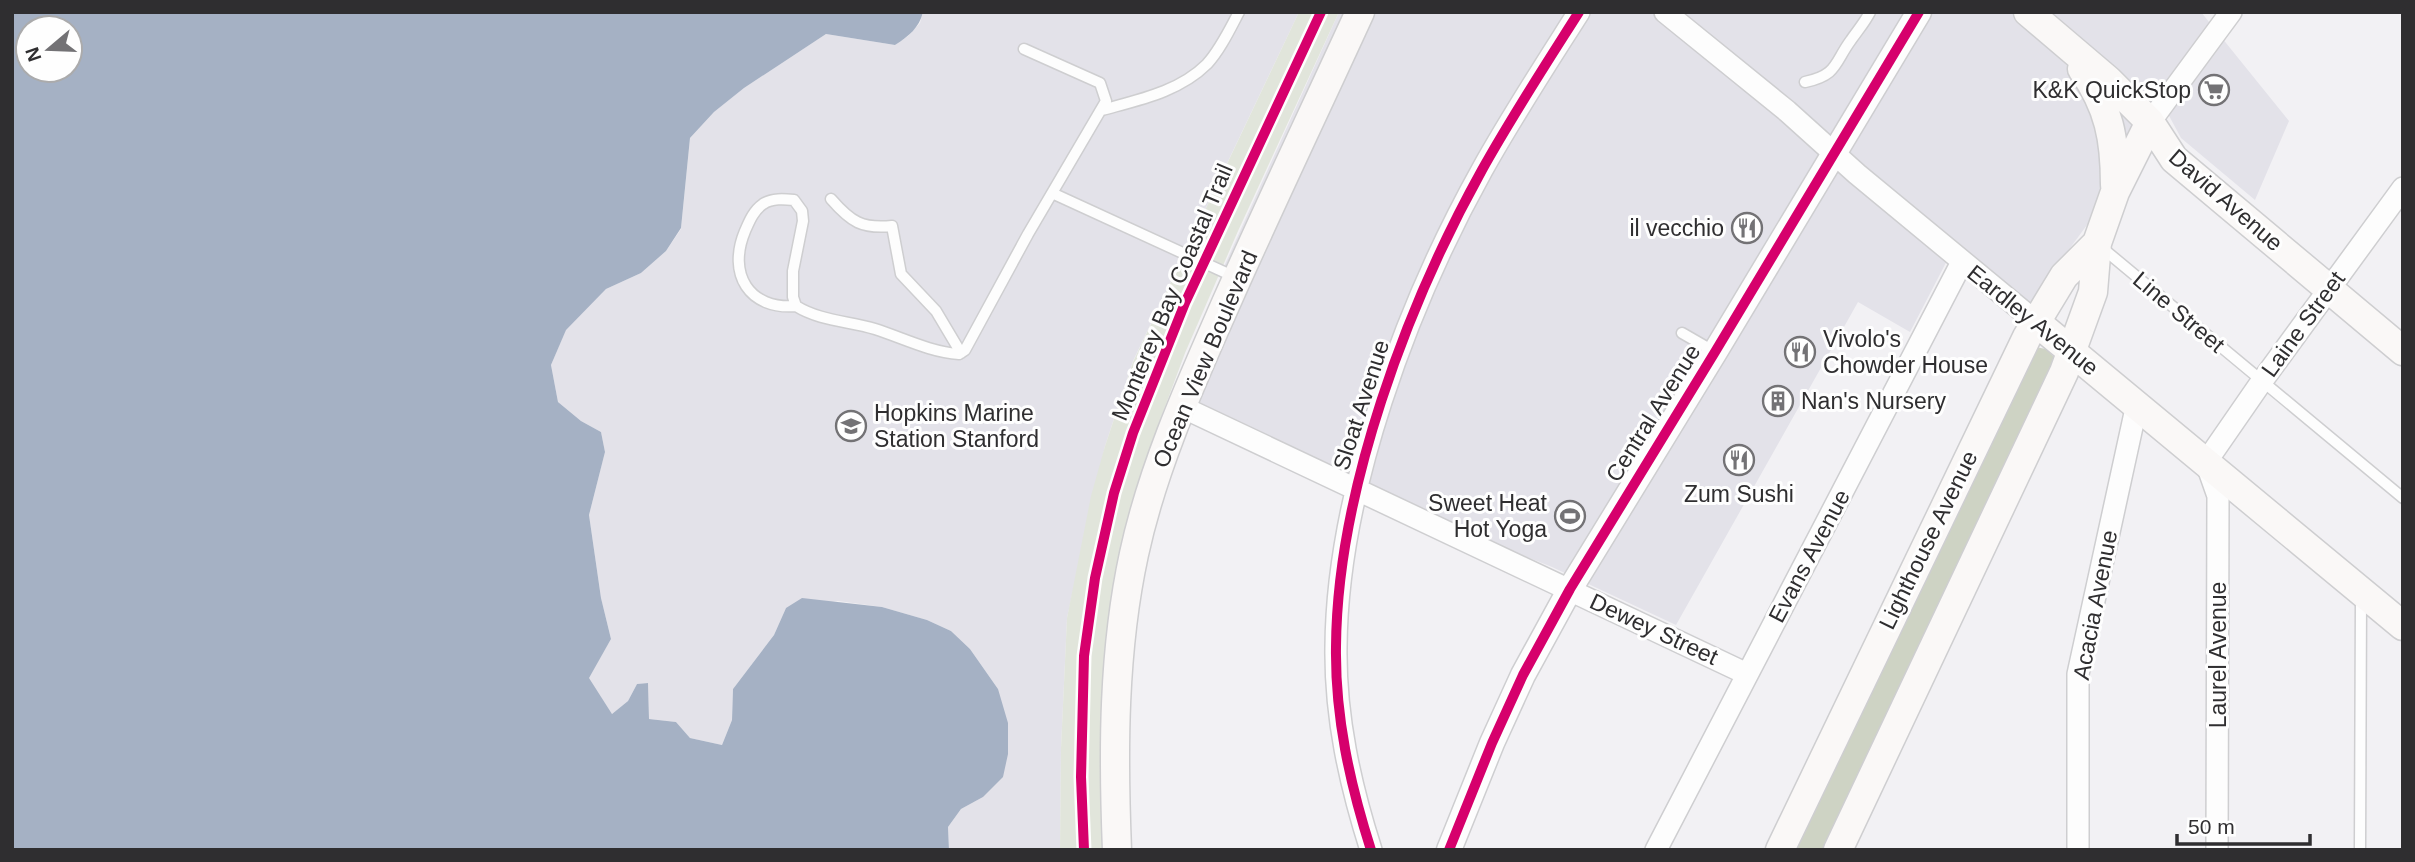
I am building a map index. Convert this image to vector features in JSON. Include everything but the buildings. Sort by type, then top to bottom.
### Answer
[{"type":"main road","name":"Ocean View Boulevard","points":[[1117,850],[1116,720],[1124,616],[1134,554],[1143,519],[1180,406],[1360,12]]},
{"type":"main road","name":"David Avenue","points":[[2028,12],[2108,80],[2150,122],[2174,159],[2403,351]]},
{"type":"main road","points":[[2065,43],[2097,91],[2106,112],[2113,136],[2115,192]]},
{"type":"main road","name":"Lighthouse Avenue","points":[[1838,850],[2064,372],[2093,292],[2097,243],[2115,192],[2150,122]]},
{"type":"main road","name":"Lighthouse Avenue","points":[[1780,850],[1996,399],[2036,322],[2064,276],[2097,243]]},
{"type":"main road","name":"Eardley Avenue","points":[[2036,322],[2403,626]]},
{"type":"street","name":"Sloat Avenue","points":[[1371,850],[1347,763],[1336,659],[1341,571],[1357,488],[1404,341],[1450,232],[1483,169],[1579,12]]},
{"type":"street","name":"Eardley Avenue","points":[[1665,12],[1787,111],[1834,154],[2036,322]]},
{"type":"street","name":"Central Avenue","points":[[1450,850],[1487,755],[1518,686],[1570,589],[1919,12]]},
{"type":"street","points":[[2150,122],[2231,12]]},
{"type":"street","name":"Laine Street","points":[[2206,462],[2403,188]]},
{"type":"street","name":"Evans Avenue","points":[[1656,850],[1962,262]]},
{"type":"street","name":"Acacia Avenue","points":[[2078,850],[2078,674],[2137,404]]},
{"type":"street","name":"Dewey Street","points":[[1180,406],[1747,674]]},
{"type":"street","name":"Laurel Avenue","points":[[2206,462],[2218,496],[2217,850]]},
{"type":"lane","points":[[1102,110],[1154,95],[1187,79],[1208,63],[1239,12]]},
{"type":"lane","points":[[1805,82],[1825,77],[1836,67],[1870,12]]},
{"type":"lane","points":[[961,353],[1106,101],[1100,83],[1024,49]]},
{"type":"lane","points":[[1052,193],[1238,278]]},
{"type":"lane","points":[[831,199],[846,216],[859,224],[874,228],[892,226],[901,274],[936,311],[961,353]]},
{"type":"lane","points":[[796,306],[792,286],[803,221],[802,211],[794,200],[774,200],[762,205],[751,217],[742,238],[738,262],[740,275],[748,290],[768,304],[780,308],[796,306],[818,316],[873,329],[935,351],[961,353]]},
{"type":"lane","name":"Line Street","points":[[2097,243],[2403,498]]},
{"type":"lane","points":[[1682,333],[1715,352]]},
{"type":"lane","points":[[2360,850],[2361,591]]},
{"type":"shaded area","name":"Hopkins Marine Station Stanford","points":[[923,12],[1299,12],[1133,361],[1105,446],[1067,618],[1060,850],[949,850],[948,827],[961,809],[983,797],[998,689],[970,649],[951,631],[927,620],[882,607],[838,601],[786,608],[774,635],[733,689],[732,720],[722,745],[690,738],[676,722],[649,719],[648,683],[637,684],[628,701],[612,714],[588,678],[611,639],[601,598],[589,515],[605,452],[601,432],[581,421],[558,402],[551,365],[566,329],[606,289],[641,273],[666,251],[681,229],[690,138],[714,112],[744,88],[826,34],[895,45],[920,23]]},
{"type":"shaded area","points":[[1299,12],[1339,12],[1185,353],[1153,439],[1134,504],[1105,661],[1101,796],[1105,850],[1060,850],[1067,618],[1091,496],[1105,446],[1133,362]]},
{"type":"shaded area","points":[[1339,12],[2201,12],[2289,121],[2255,200],[2181,138],[2153,86],[2098,210],[2023,312],[1951,253],[1910,332],[1858,302],[1676,625],[1552,567],[1357,488],[1180,406],[1237,278],[1222,271]]},
{"type":"green space","points":[[2035,347],[2046,349],[2057,360],[1826,850],[1789,850]]},
{"type":"water","points":[[12,12],[923,12],[913,31],[895,45],[826,34],[744,88],[714,112],[690,138],[681,228],[666,251],[641,273],[606,289],[566,330],[551,365],[558,402],[581,421],[601,432],[605,452],[589,515],[601,598],[611,639],[589,678],[612,714],[628,701],[637,684],[648,683],[649,719],[676,722],[690,738],[722,745],[732,720],[733,689],[774,635],[786,608],[802,598],[882,607],[927,620],[951,631],[970,649],[998,689],[1008,723],[1008,754],[1003,777],[983,797],[961,809],[948,827],[949,850],[12,850]]},
{"type":"cycle path","name":"Monterey Bay Coastal Trail","points":[[1084,850],[1081,777],[1084,656],[1095,578],[1114,493],[1133,433],[1185,303],[1321,12]]},
{"type":"cycle path","points":[[1371,850],[1345,750],[1336,673],[1339,588],[1363,464],[1403,339],[1454,223],[1505,130],[1579,12]]},
{"type":"cycle path","points":[[1449,850],[1523,675],[1570,589],[1919,12]]},
{"type":"place","name":"K&K QuickStop","points":[[2214,90]]},
{"type":"place","name":"il vecchio","points":[[1747,228]]},
{"type":"place","name":"Vivolo's Chowder House","points":[[1800,352]]},
{"type":"place","name":"Nan's Nursery","points":[[1778,401]]},
{"type":"place","name":"Hopkins Marine Station Stanford","points":[[851,426]]},
{"type":"place","name":"Zum Sushi","points":[[1739,460]]},
{"type":"place","name":"Sweet Heat Hot Yoga","points":[[1570,516]]}]
